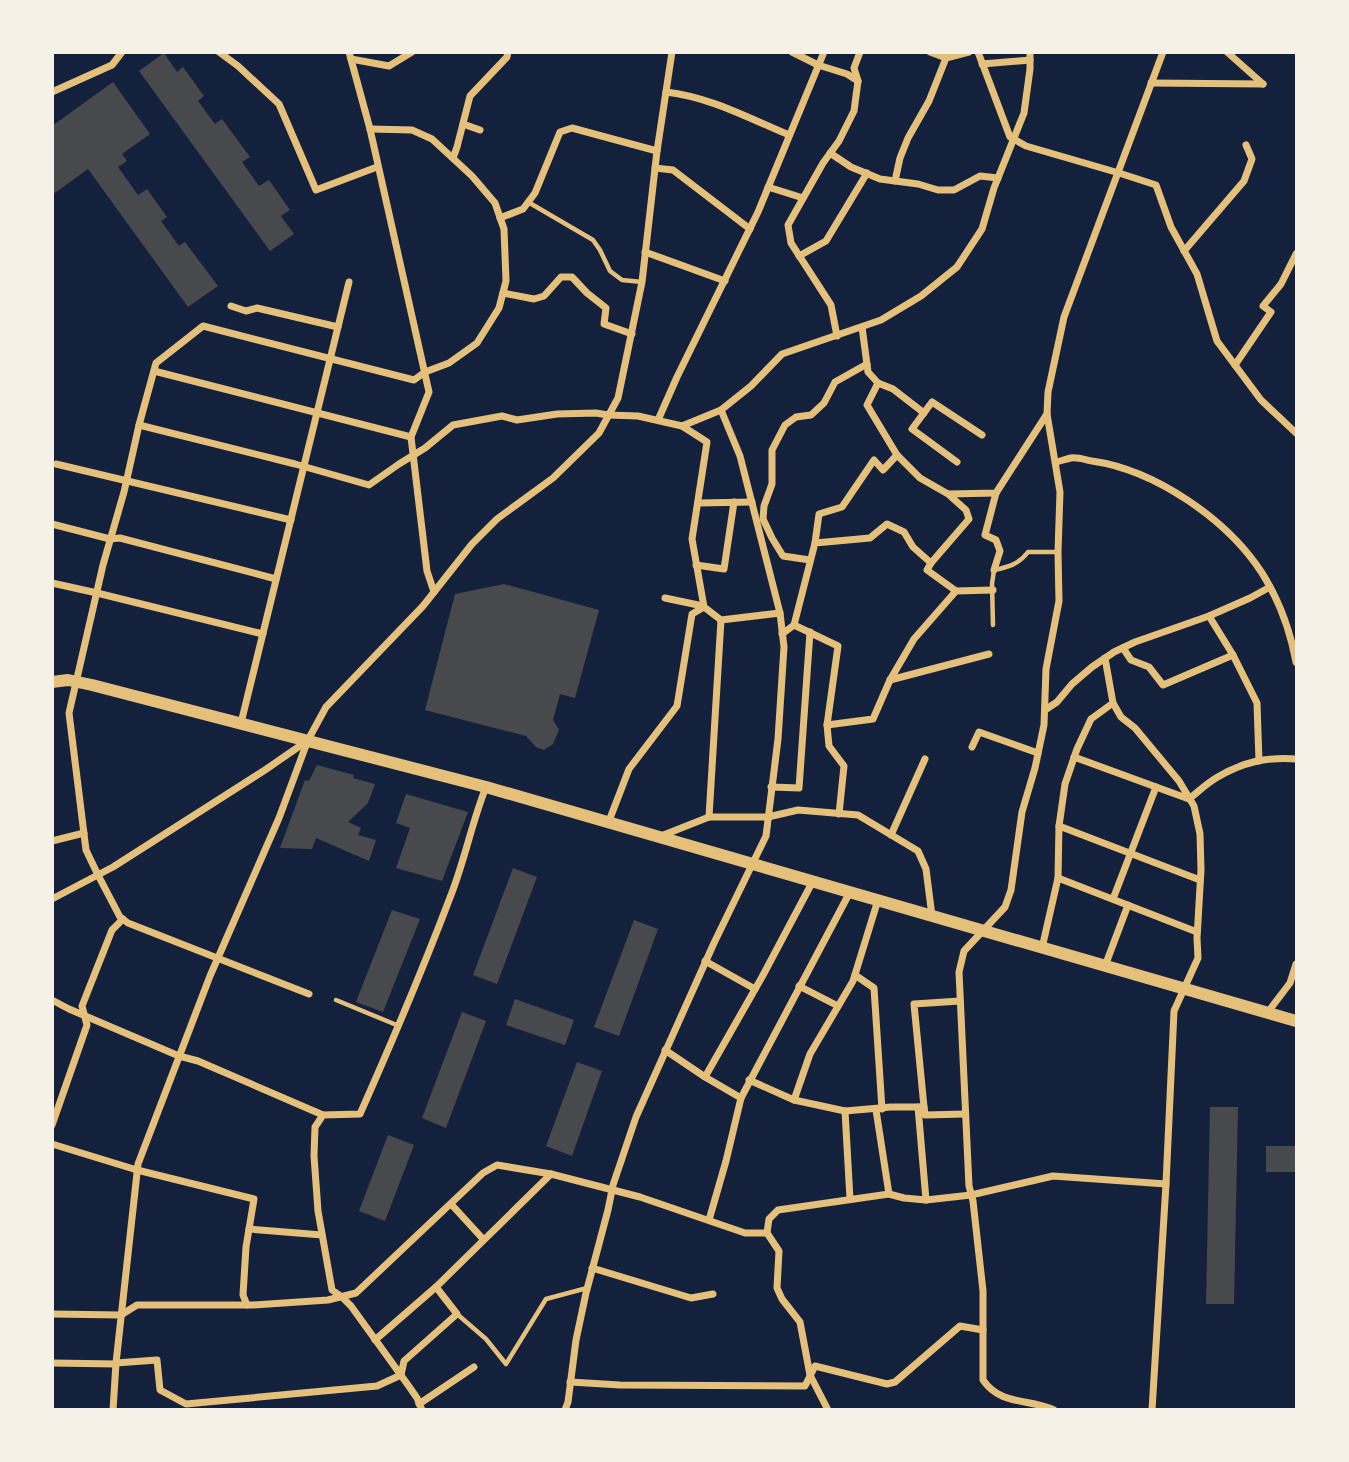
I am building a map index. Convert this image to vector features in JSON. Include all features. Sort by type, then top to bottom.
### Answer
[{"type":"main road","points":[[52,681],[68,680],[486,787],[1297,1021]]},
{"type":"street","points":[[52,92],[112,65],[122,52]]},
{"type":"street","points":[[219,52],[279,104],[316,190],[377,167]]},
{"type":"street","points":[[412,52],[389,66],[350,56],[370,129],[429,392],[411,437],[427,571],[434,592]]},
{"type":"street","points":[[453,158],[470,96],[507,57],[508,52]]},
{"type":"street","points":[[113,1409],[138,1164],[217,959],[279,818],[308,740],[326,707],[423,606],[472,544],[497,519],[553,478],[599,433],[618,398],[642,282],[672,52]]},
{"type":"street","points":[[792,52],[859,81]]},
{"type":"street","points":[[658,420],[750,229],[824,52]]},
{"type":"street","points":[[837,336],[831,305],[791,243],[788,225],[839,141],[853,111],[859,81],[854,68],[860,52]]},
{"type":"street","points":[[930,52],[946,58],[970,52]]},
{"type":"street","points":[[978,52],[1010,137],[1026,146],[1156,186],[1171,227],[1197,274],[1217,341],[1261,400],[1297,433]]},
{"type":"street","points":[[1054,1409],[1042,1404],[1003,1398],[983,1380],[983,1291],[969,1186],[959,972],[964,951],[1005,907],[1011,890],[1022,812],[1044,725],[1046,669],[1059,601],[1060,492],[1047,414],[1048,392],[1064,317],[1163,52]]},
{"type":"street","points":[[1151,83],[1263,84],[1227,52]]},
{"type":"street","points":[[682,426],[721,410],[751,386],[782,354],[881,320],[921,296],[957,268],[982,229],[998,178],[1024,113],[1030,56],[982,64]]},
{"type":"street","points":[[895,181],[908,138],[929,101],[946,58]]},
{"type":"street","points":[[666,92],[711,101],[789,135]]},
{"type":"street","points":[[463,124],[480,130]]},
{"type":"street","points":[[500,218],[523,209],[535,193],[560,132],[572,128],[657,151]]},
{"type":"street","points":[[309,994],[123,919],[97,875],[86,850],[69,713],[103,565],[156,363],[203,326],[414,380],[425,372],[449,363],[477,343],[499,308],[506,281],[504,229],[495,203],[472,176],[432,139],[412,130],[370,129]]},
{"type":"street","points":[[1184,251],[1244,181],[1252,159],[1245,145]]},
{"type":"street","points":[[830,153],[851,167],[880,178],[938,190],[954,190],[980,176],[998,178]]},
{"type":"street","points":[[655,168],[673,170],[750,229]]},
{"type":"street","points":[[799,256],[826,241],[867,173]]},
{"type":"street","points":[[768,187],[803,198]]},
{"type":"street","points":[[646,252],[725,281]]},
{"type":"street","points":[[1235,365],[1271,312],[1263,306],[1281,284],[1297,254]]},
{"type":"street","points":[[503,293],[534,299],[544,296],[561,277],[572,277],[606,308],[604,324],[632,334]]},
{"type":"street","points":[[241,723],[349,282]]},
{"type":"street","points":[[231,306],[246,311],[257,308],[338,327]]},
{"type":"street","points":[[862,327],[868,372],[878,383],[893,389],[924,413]]},
{"type":"street","points":[[810,561],[783,556],[763,519],[764,506],[772,484],[772,450],[785,425],[796,417],[811,415],[824,403],[835,382],[867,364]]},
{"type":"street","points":[[154,371],[411,437]]},
{"type":"street","points":[[878,383],[867,405],[897,455],[920,478],[948,494],[966,510],[969,519],[927,570],[956,591],[993,590]]},
{"type":"street","points":[[957,462],[912,429],[932,402],[982,435]]},
{"type":"street","points":[[565,1409],[587,1288],[618,1171],[636,1117],[705,961],[766,836],[778,739],[784,647],[780,613],[740,456],[721,410]]},
{"type":"street","points":[[139,425],[369,485],[425,448],[453,425],[502,416],[517,420],[557,414],[596,413],[638,416],[682,426],[706,442],[692,539],[704,607]]},
{"type":"street","points":[[994,570],[1000,551],[996,540],[985,534],[996,493],[1047,414]]},
{"type":"street","points":[[782,634],[794,625],[816,543],[819,514],[842,507],[874,460],[883,470],[897,455]]},
{"type":"street","points":[[1056,462],[1073,458],[1110,463],[1141,474],[1210,517],[1260,570],[1277,598],[1297,662]]},
{"type":"street","points":[[56,464],[291,520]]},
{"type":"street","points":[[948,494],[996,493]]},
{"type":"street","points":[[698,502],[752,502]]},
{"type":"street","points":[[696,565],[724,569],[734,502]]},
{"type":"street","points":[[52,524],[110,539],[120,538],[276,579]]},
{"type":"street","points":[[816,543],[870,538],[887,524],[904,532],[913,547],[931,563]]},
{"type":"street","points":[[52,583],[263,634]]},
{"type":"street","points":[[1045,710],[1058,702],[1072,684],[1105,658],[1123,648],[1209,616],[1270,587]]},
{"type":"street","points":[[827,725],[873,719],[890,680],[914,639],[956,591]]},
{"type":"street","points":[[665,598],[704,607],[721,620],[780,613]]},
{"type":"street","points":[[609,821],[629,769],[677,706],[692,614],[704,607]]},
{"type":"street","points":[[1209,616],[1233,655],[1257,703],[1259,761]]},
{"type":"street","points":[[709,817],[721,620]]},
{"type":"street","points":[[794,625],[838,646],[827,725],[829,746],[844,766],[839,814]]},
{"type":"street","points":[[772,787],[799,788],[810,632]]},
{"type":"street","points":[[1123,648],[1131,660],[1149,667],[1163,685],[1233,655]]},
{"type":"street","points":[[890,680],[989,654]]},
{"type":"street","points":[[1105,658],[1113,703],[1121,717],[1135,728],[1179,781],[1194,806],[1200,834],[1198,958],[1174,1011],[1152,1409]]},
{"type":"street","points":[[1042,948],[1058,878],[1059,826],[1065,784],[1091,719],[1113,703]]},
{"type":"street","points":[[972,747],[979,732],[1038,753]]},
{"type":"street","points":[[52,900],[97,875],[308,740]]},
{"type":"street","points":[[1074,757],[1189,799]]},
{"type":"street","points":[[891,835],[925,758]]},
{"type":"street","points":[[1189,799],[1215,779],[1248,762],[1278,758],[1297,759]]},
{"type":"street","points":[[52,1000],[323,1115],[360,1114],[453,892],[475,813],[486,787]]},
{"type":"street","points":[[1113,900],[1156,787]]},
{"type":"street","points":[[660,836],[709,817],[768,817],[798,810],[858,815],[918,851],[926,869],[932,916]]},
{"type":"street","points":[[1059,826],[1200,880]]},
{"type":"street","points":[[52,841],[84,833]]},
{"type":"street","points":[[1058,878],[1198,932]]},
{"type":"street","points":[[705,1077],[813,881]]},
{"type":"street","points":[[709,1220],[741,1098],[850,892]]},
{"type":"street","points":[[794,1100],[810,1054],[853,981],[878,900]]},
{"type":"street","points":[[1105,966],[1128,905]]},
{"type":"street","points":[[52,1125],[87,1025],[82,1006],[111,930],[123,919]]},
{"type":"street","points":[[705,961],[755,989]]},
{"type":"street","points":[[1268,1012],[1290,983],[1297,964]]},
{"type":"street","points":[[855,975],[874,988],[879,1109],[889,1194]]},
{"type":"street","points":[[799,986],[838,1006]]},
{"type":"street","points":[[926,1200],[914,1004],[960,1001]]},
{"type":"street","points":[[665,1050],[741,1098]]},
{"type":"street","points":[[749,1080],[794,1100],[845,1111],[921,1107]]},
{"type":"street","points":[[921,1107],[925,1115],[965,1114]]},
{"type":"street","points":[[845,1111],[849,1199]]},
{"type":"street","points":[[323,1115],[315,1127],[314,1156],[318,1211],[332,1290],[351,1306],[421,1407],[474,1367]]},
{"type":"street","points":[[52,1144],[138,1170],[254,1199],[246,1247],[243,1295],[247,1305]]},
{"type":"street","points":[[52,1314],[121,1315],[137,1305],[247,1305],[328,1300],[356,1293],[483,1173],[497,1165],[551,1174],[613,1189],[745,1233],[767,1233]]},
{"type":"street","points":[[375,1340],[436,1287],[551,1174]]},
{"type":"street","points":[[828,1409],[810,1375],[800,1322],[782,1299],[778,1288],[779,1251],[767,1233],[769,1219],[778,1210],[889,1194],[926,1200],[971,1195],[1053,1176],[1166,1184]]},
{"type":"street","points":[[451,1204],[483,1239]]},
{"type":"street","points":[[249,1229],[322,1235]]},
{"type":"street","points":[[593,1268],[691,1298],[713,1294]]},
{"type":"street","points":[[401,1375],[404,1361],[457,1314],[436,1287]]},
{"type":"street","points":[[570,1382],[620,1385],[805,1386],[815,1366],[887,1384],[894,1382],[960,1326],[982,1330]]},
{"type":"street","points":[[52,1363],[116,1364],[157,1360],[160,1390],[187,1404],[377,1386],[401,1375]]},
{"type":"street","points":[[1013,1399],[1013,1409]]},
{"type":"lane","points":[[528,202],[593,240],[610,271],[622,280],[642,282]]},
{"type":"lane","points":[[993,625],[994,570],[1022,560],[1028,552],[1058,552]]},
{"type":"lane","points":[[336,1000],[399,1026]]},
{"type":"lane","points":[[457,1314],[486,1339],[506,1364],[546,1299],[587,1288]]},
{"type":"building","points":[[164,53],[177,72],[183,67],[204,96],[198,101],[215,124],[222,119],[250,157],[242,162],[259,186],[269,180],[290,210],[281,216],[294,234],[270,251],[139,71]]},
{"type":"building","points":[[113,82],[150,134],[122,154],[127,161],[118,167],[138,195],[147,189],[167,217],[161,221],[179,246],[185,242],[218,286],[188,307],[88,169],[52,195],[52,126]]},
{"type":"building","points":[[504,584],[599,610],[575,698],[560,694],[553,720],[559,730],[553,744],[544,750],[536,747],[526,736],[425,710],[455,594]]},
{"type":"building","points":[[317,765],[375,784],[368,803],[348,822],[361,828],[358,835],[376,840],[369,861],[316,838],[312,849],[280,848],[305,780],[309,781]]},
{"type":"building","points":[[406,794],[468,812],[442,881],[396,868],[410,828],[396,823]]},
{"type":"building","points":[[513,868],[537,877],[497,984],[473,975]]},
{"type":"building","points":[[392,910],[420,919],[383,1012],[356,1002]]},
{"type":"building","points":[[634,920],[658,929],[619,1036],[594,1027]]},
{"type":"building","points":[[515,999],[574,1020],[565,1045],[506,1025]]},
{"type":"building","points":[[462,1012],[486,1021],[446,1128],[422,1118]]},
{"type":"building","points":[[577,1062],[602,1071],[572,1156],[546,1146]]},
{"type":"building","points":[[1210,1107],[1238,1107],[1234,1304],[1206,1304]]},
{"type":"building","points":[[388,1135],[414,1145],[385,1221],[359,1211]]},
{"type":"building","points":[[1266,1146],[1297,1146],[1297,1172],[1266,1172]]}]
